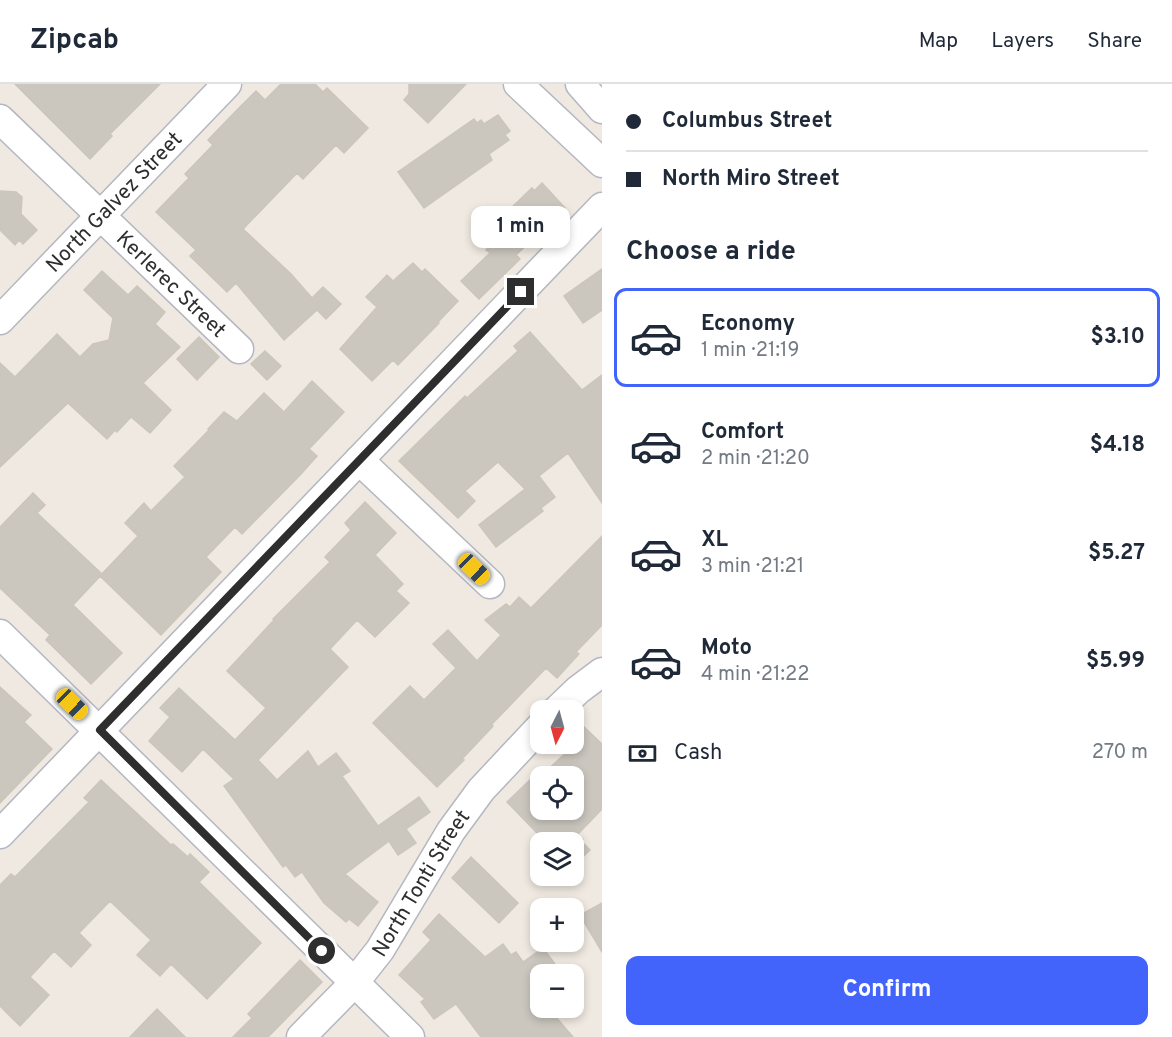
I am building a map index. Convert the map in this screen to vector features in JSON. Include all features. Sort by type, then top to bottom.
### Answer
[{"type":"street","name":"North Galvez Street","points":[[0,320],[226,84]]},
{"type":"street","points":[[518,84],[602,163]]},
{"type":"street","points":[[580,84],[602,109]]},
{"type":"street","name":"Kerlerec Street","points":[[0,119],[239,349]]},
{"type":"street","points":[[0,834],[602,207]]},
{"type":"street","points":[[359,460],[490,585]]},
{"type":"street","points":[[0,634],[410,1037]]},
{"type":"street","points":[[568,700],[602,672]]},
{"type":"street","name":"North Tonti Street","points":[[301,1037],[354,983],[380,950],[457,823],[481,790],[530,737]]},
{"type":"building","points":[[15,84],[160,84],[110,134],[112,136],[90,159]]},
{"type":"building","points":[[281,84],[315,84],[323,92],[327,88],[368,128],[344,153],[336,145],[303,179],[297,173],[243,229],[291,274],[312,298],[323,287],[341,304],[326,319],[317,310],[284,340],[236,283],[227,292],[190,256],[196,250],[156,212],[189,178],[185,174],[213,145],[208,140],[236,111],[256,91],[265,100]]},
{"type":"building","points":[[409,84],[466,84],[428,123],[404,100],[409,94]]},
{"type":"building","points":[[498,115],[510,131],[505,135],[509,140],[489,154],[492,160],[424,208],[398,172],[474,119],[477,123],[481,120],[484,124]]},
{"type":"building","points":[[542,183],[565,208],[516,255],[520,259],[479,299],[461,281],[490,253],[486,250],[490,246],[482,236],[532,188],[534,191]]},
{"type":"building","points":[[0,191],[16,192],[22,197],[21,214],[37,230],[23,244],[19,240],[15,245],[0,230]]},
{"type":"building","points":[[413,263],[422,272],[425,269],[458,301],[398,365],[393,360],[372,381],[340,349],[377,307],[366,297],[387,275],[393,281]]},
{"type":"building","points":[[602,269],[602,310],[583,323],[564,296]]},
{"type":"building","points":[[102,271],[128,295],[137,286],[165,312],[155,324],[180,347],[143,383],[171,410],[150,433],[131,417],[107,439],[68,403],[0,467],[0,363],[15,377],[57,334],[80,357],[93,344],[109,340],[113,318],[84,290]]},
{"type":"building","points":[[530,332],[582,390],[602,375],[602,503],[568,453],[539,476],[555,497],[541,508],[543,511],[496,547],[479,525],[525,489],[498,462],[465,491],[475,501],[458,518],[399,461],[465,396],[467,398],[518,351],[514,346]]},
{"type":"building","points":[[199,337],[219,357],[197,380],[177,359]]},
{"type":"building","points":[[265,351],[281,366],[267,380],[251,364]]},
{"type":"building","points":[[312,381],[344,412],[309,449],[317,456],[301,474],[242,534],[235,527],[206,557],[221,572],[161,635],[100,576],[138,536],[125,523],[144,503],[151,511],[185,477],[174,466],[224,412],[237,421],[264,393],[284,412]]},
{"type":"building","points":[[33,493],[45,505],[37,513],[102,574],[73,605],[122,653],[91,684],[46,640],[50,635],[0,588],[0,527]]},
{"type":"building","points":[[365,502],[396,533],[375,555],[403,584],[396,591],[409,603],[375,637],[357,620],[330,649],[348,667],[258,760],[277,780],[308,751],[318,767],[336,753],[350,771],[342,776],[378,826],[419,797],[430,812],[406,829],[416,843],[398,855],[389,841],[345,874],[378,902],[358,926],[349,919],[346,922],[324,903],[302,872],[295,877],[286,865],[283,867],[224,786],[234,779],[203,749],[182,772],[149,741],[170,717],[160,708],[179,688],[235,740],[266,708],[227,671],[273,619],[330,562],[325,557],[351,530],[345,523]]},
{"type":"building","points":[[602,536],[602,625],[576,652],[579,654],[557,678],[546,668],[492,724],[493,726],[462,759],[464,760],[437,787],[373,723],[410,686],[424,700],[456,668],[433,644],[448,630],[477,661],[501,635],[485,620],[506,604],[510,607],[519,597],[531,608]]},
{"type":"building","points":[[0,687],[31,715],[24,722],[52,749],[0,803]]},
{"type":"building","points":[[584,727],[602,744],[602,809],[580,832],[536,832],[507,802],[530,780],[530,820],[584,820],[584,766],[552,766],[565,754],[584,754]]},
{"type":"building","points":[[101,780],[171,845],[173,844],[188,857],[190,854],[209,872],[199,882],[261,943],[207,999],[171,964],[160,976],[137,955],[151,940],[110,901],[79,933],[91,945],[71,967],[54,951],[30,977],[49,995],[20,1026],[0,1006],[0,885],[11,874],[15,877],[89,802],[84,798]]},
{"type":"building","points":[[584,844],[590,850],[584,856]]},
{"type":"building","points":[[471,857],[518,903],[499,923],[452,878]]},
{"type":"building","points":[[602,903],[602,952],[584,922],[584,913]]},
{"type":"building","points":[[439,914],[485,957],[503,944],[511,955],[516,952],[523,962],[537,952],[546,952],[555,964],[530,964],[530,1018],[557,1018],[573,1037],[481,1037],[456,1004],[434,1019],[421,1002],[425,999],[399,975],[431,940],[423,932]]},
{"type":"building","points":[[300,960],[322,982],[268,1037],[233,1037],[252,1018],[248,1014]]},
{"type":"building","points":[[157,1009],[185,1037],[130,1037]]},
{"type":"route","points":[[322,951],[100,730],[521,292]]}]
